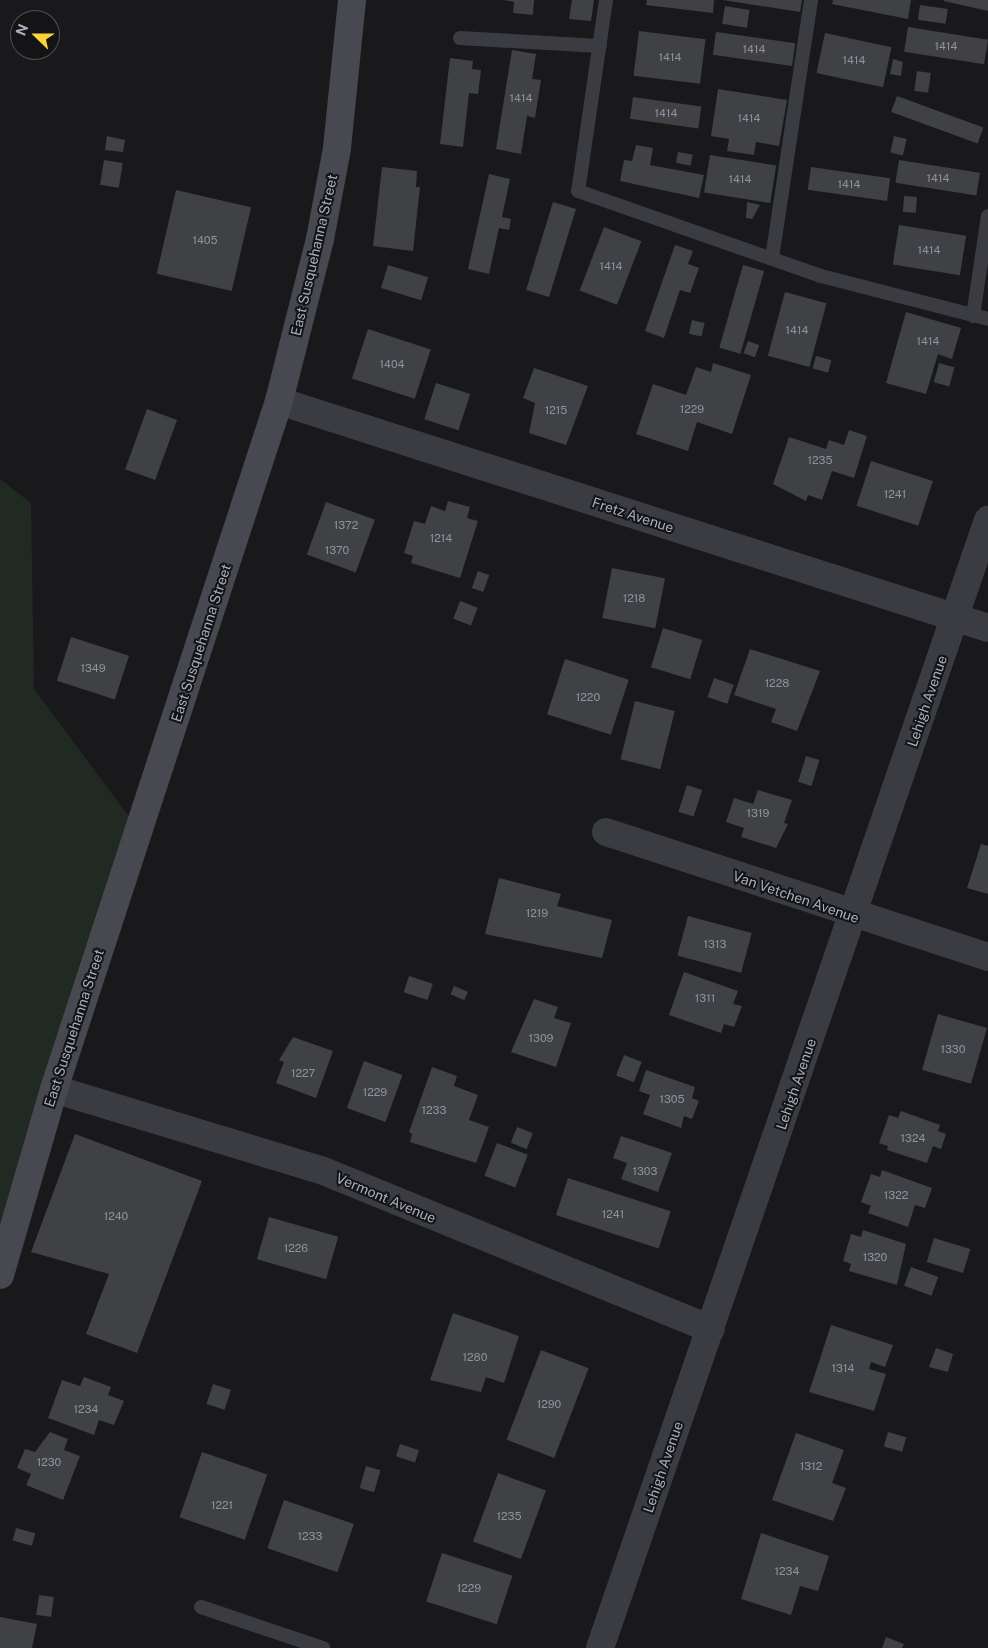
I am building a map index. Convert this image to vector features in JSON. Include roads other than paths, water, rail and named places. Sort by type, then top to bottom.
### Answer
[{"type":"main road","name":"East Susquehanna Street","points":[[0,1275],[54,1089],[279,401],[320,238],[336,157],[352,0]]},
{"type":"street","name":"Fretz Avenue","points":[[279,401],[988,628]]},
{"type":"street","name":"Lehigh Avenue","points":[[600,1648],[854,917],[988,520]]},
{"type":"street","name":"Van Vetchen Avenue","points":[[606,832],[854,917],[988,957]]},
{"type":"street","name":"Vermont Avenue","points":[[54,1089],[321,1170],[711,1329]]},
{"type":"lane","points":[[606,0],[578,191],[821,276],[988,319]]},
{"type":"lane","points":[[772,258],[811,0]]},
{"type":"lane","points":[[460,38],[600,46]]},
{"type":"lane","points":[[973,316],[988,216]]},
{"type":"lane","points":[[201,1607],[323,1648]]}]
